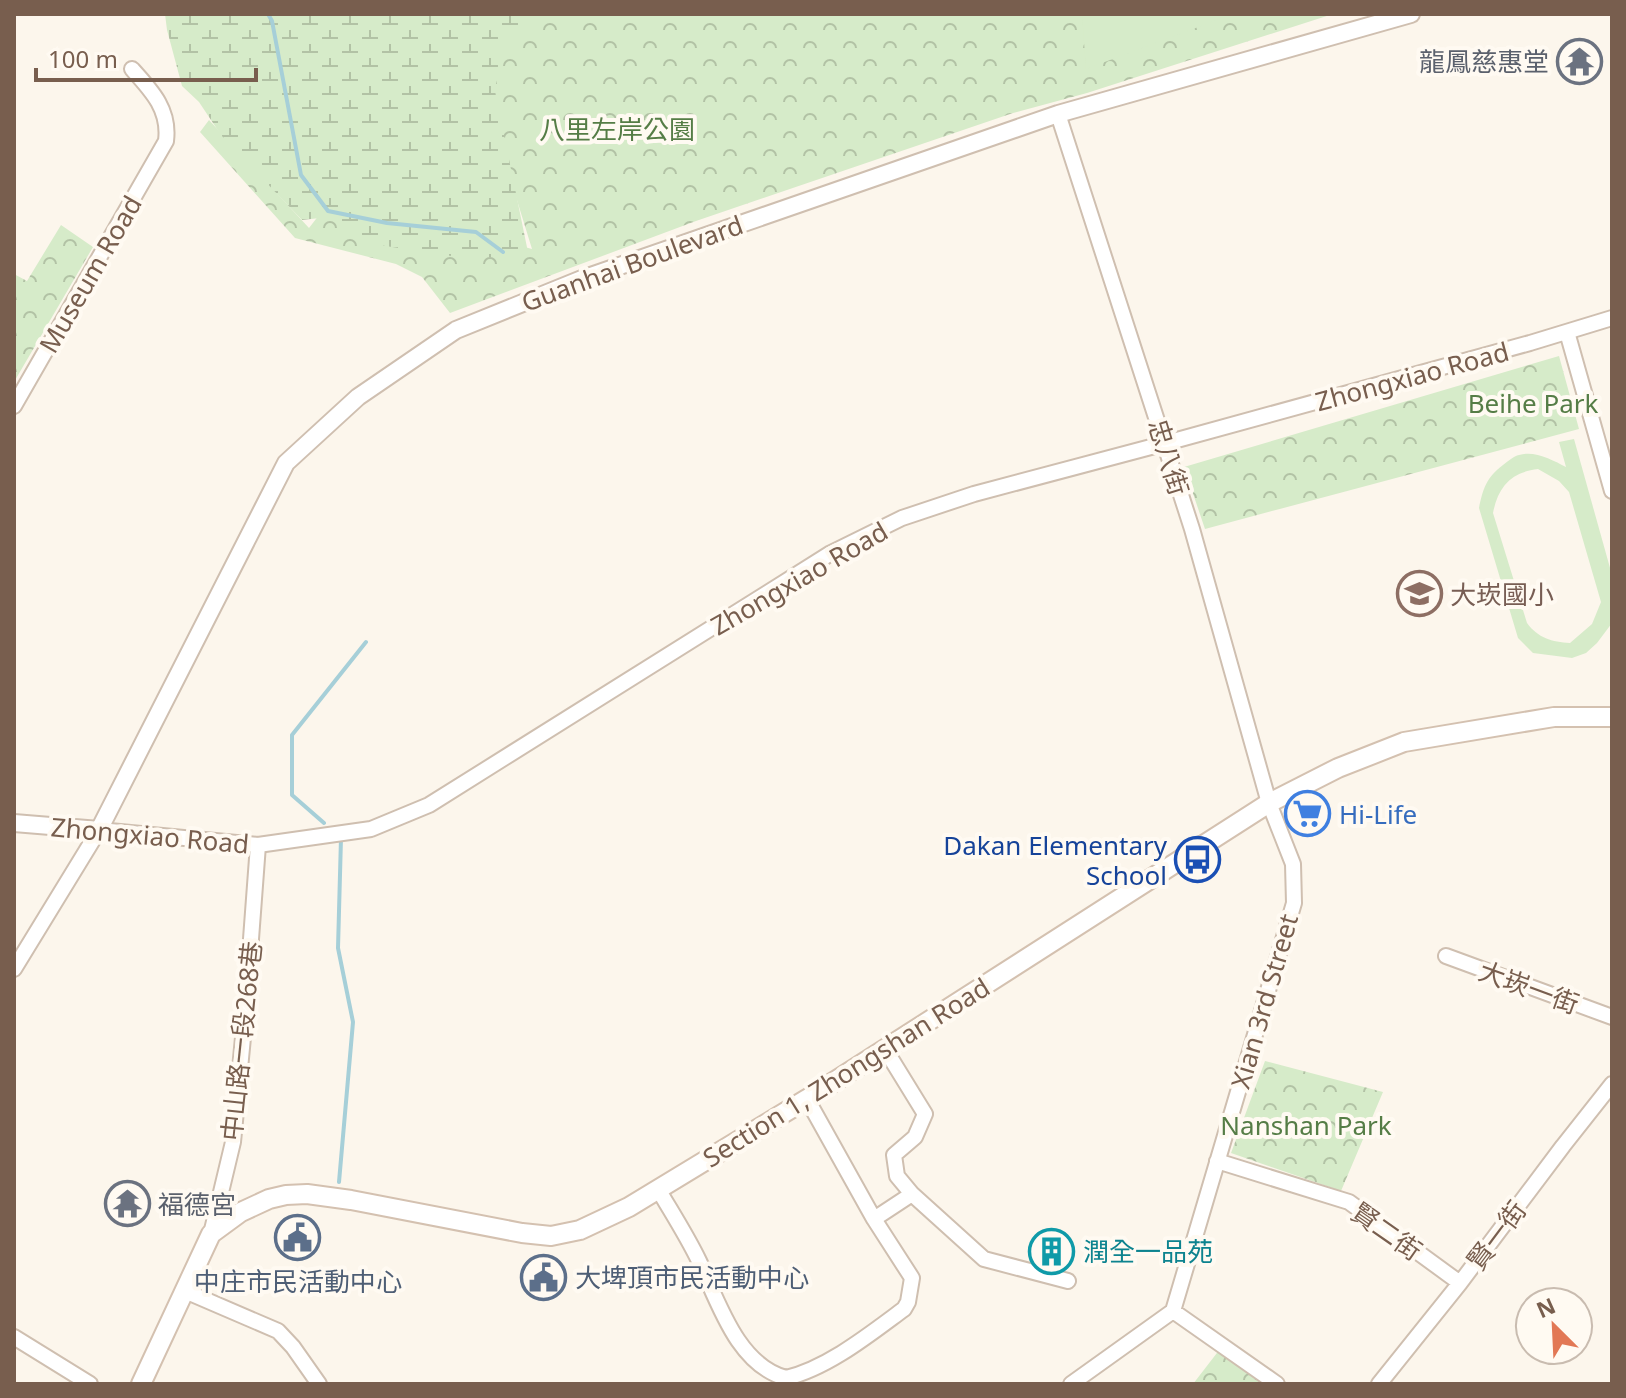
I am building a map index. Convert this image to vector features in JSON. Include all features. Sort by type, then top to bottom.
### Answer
[{"type":"main road","name":"Section 1, Zhongshan Road","points":[[211,1234],[241,1212],[269,1199],[307,1194],[522,1233],[551,1236],[580,1230],[629,1207],[807,1099],[1269,803],[1338,768],[1404,742],[1554,717],[1612,717]]},
{"type":"main road","points":[[141,1384],[211,1234]]},
{"type":"street","name":"Guanhai Boulevard","points":[[99,830],[286,463],[358,397],[456,330],[582,279],[1058,114],[1411,14]]},
{"type":"street","name":"Museum Road","points":[[14,406],[166,141],[168,127],[164,114],[150,88],[132,69]]},
{"type":"street","name":"忠八街","points":[[1058,114],[1166,443],[1269,803]]},
{"type":"street","name":"Zhongxiao Road","points":[[14,823],[258,845],[371,829],[429,805],[831,553],[902,518],[974,494],[1612,318]]},
{"type":"street","points":[[1567,332],[1612,491]]},
{"type":"street","name":"Xian 3rd Street","points":[[1173,1311],[1294,903],[1293,864],[1269,803]]},
{"type":"street","points":[[14,969],[99,830]]},
{"type":"street","name":"中山路一段268巷","points":[[211,1234],[233,1142],[258,845]]},
{"type":"street","name":"大崁一街","points":[[1446,956],[1612,1017]]},
{"type":"street","points":[[885,1049],[925,1114],[915,1137],[894,1155],[897,1176],[912,1194],[984,1259],[1068,1281]]},
{"type":"street","name":"賢一街","points":[[1379,1384],[1612,1084]]},
{"type":"street","points":[[658,1189],[697,1258],[732,1332],[751,1356],[768,1370],[786,1378],[798,1376],[840,1353],[904,1309],[912,1278],[874,1219],[807,1099]]},
{"type":"street","name":"賢二街","points":[[1217,1161],[1349,1202],[1460,1283]]},
{"type":"street","points":[[874,1219],[912,1194]]},
{"type":"street","points":[[185,1291],[278,1331],[319,1384]]},
{"type":"street","points":[[1071,1384],[1173,1311],[1277,1384]]},
{"type":"street","points":[[14,1337],[90,1384]]},
{"type":"green space","points":[[165,14],[521,14],[519,30],[501,49],[495,91],[529,257],[458,257],[379,245],[342,223],[320,218],[302,220],[221,135],[199,102],[182,86]]},
{"type":"green space","name":"八里左岸公園","points":[[518,14],[1333,14],[1087,93],[1013,113],[696,221],[450,313],[422,277],[396,264],[295,238],[200,132],[209,120],[309,228],[326,206],[438,224],[532,249],[473,57]]},
{"type":"green space","points":[[1082,14],[1233,14],[1086,69]]},
{"type":"green space","points":[[61,225],[93,247],[14,382],[14,274],[27,281]]},
{"type":"green space","name":"Beihe Park","points":[[1559,356],[1579,429],[1205,529],[1184,467]]},
{"type":"green space","points":[[1574,439],[1612,575],[1612,623],[1586,653],[1572,658],[1533,653],[1518,638],[1479,508],[1489,479],[1515,457],[1537,455],[1566,467],[1559,442]],"holes":[[[1538,469],[1559,481],[1569,492],[1601,602],[1592,624],[1570,643],[1546,638],[1527,623],[1493,513],[1498,495],[1508,482],[1521,473]]]},
{"type":"green space","name":"Nanshan Park","points":[[1265,1061],[1383,1092],[1341,1191],[1231,1153]]},
{"type":"green space","points":[[1220,1349],[1265,1384],[1193,1384]]},
{"type":"waterway","points":[[268,14],[272,21],[301,175],[328,211],[387,223],[476,232],[503,252]]},
{"type":"waterway","points":[[324,823],[292,795],[292,735],[366,642]]},
{"type":"waterway","points":[[339,1182],[353,1022],[338,948],[341,838]]},
{"type":"place","name":"龍鳳慈惠堂","points":[[1580,61]]},
{"type":"place","name":"大崁國小","points":[[1419,594]]},
{"type":"place","name":"Hi-Life","points":[[1308,814]]},
{"type":"place","name":"Dakan Elementary School","points":[[1198,860]]},
{"type":"place","name":"福德宮","points":[[127,1204]]},
{"type":"place","name":"中庄市民活動中心","points":[[298,1238]]},
{"type":"place","name":"潤全一品苑","points":[[1052,1251]]},
{"type":"place","name":"大埤頂市民活動中心","points":[[544,1277]]}]
